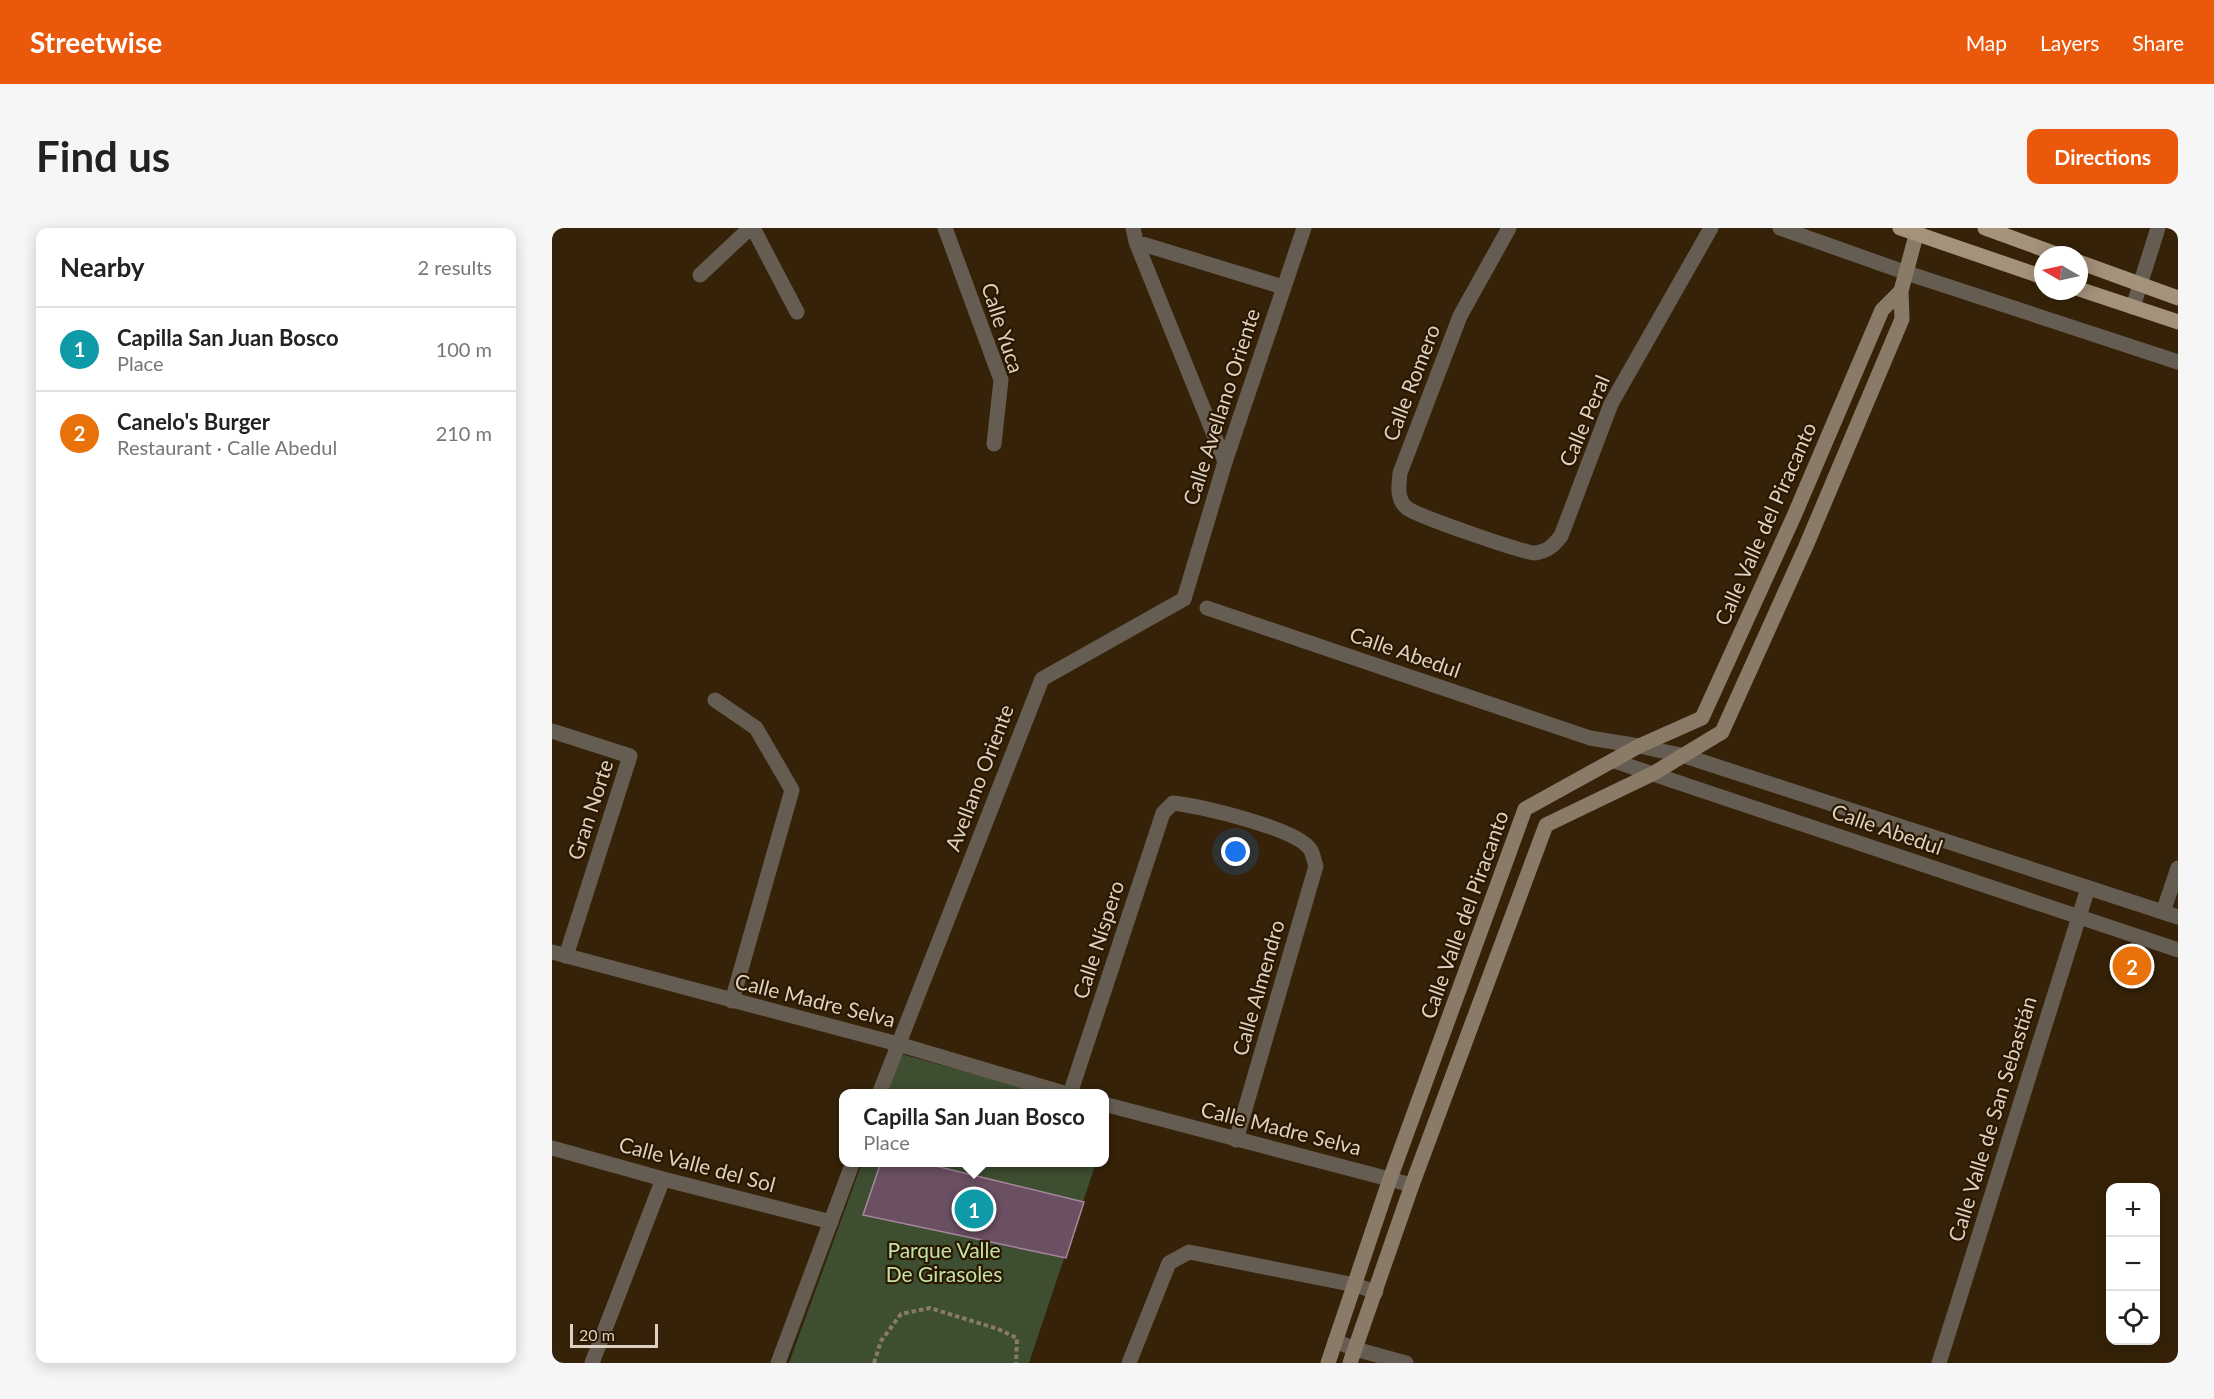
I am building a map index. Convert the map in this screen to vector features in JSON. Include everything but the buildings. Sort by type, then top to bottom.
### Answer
[{"type":"main road","points":[[1900,228],[1917,231],[2034,274]]},
{"type":"main road","points":[[1985,228],[2034,246]]},
{"type":"main road","name":"Calle Valle del Piracanto","points":[[1352,1356],[1412,1185],[1545,825],[1654,773],[1722,732],[1806,546],[1902,319],[1901,291],[1917,231]]},
{"type":"main road","points":[[2088,265],[2178,298]]},
{"type":"main road","name":"Calle Valle del Piracanto","points":[[1328,1363],[1390,1179],[1525,809],[1639,746],[1702,718],[1794,516],[1882,309],[1901,291]]},
{"type":"main road","points":[[2088,292],[2178,322]]},
{"type":"street","points":[[700,275],[751,228],[797,312]]},
{"type":"street","name":"Calle Yuca","points":[[945,228],[1001,380],[994,444]]},
{"type":"street","name":"Calle Avellano Oriente","points":[[1184,599],[1225,462],[1304,228]]},
{"type":"street","name":"Calle Romero","points":[[1458,530],[1407,508],[1399,495],[1400,473],[1460,316],[1509,228]]},
{"type":"street","name":"Calle Peral","points":[[1458,530],[1532,554],[1549,550],[1561,536],[1611,404],[1711,228]]},
{"type":"street","points":[[1780,228],[1907,273],[2178,362]]},
{"type":"street","points":[[2133,308],[2158,228]]},
{"type":"street","points":[[1135,235],[1283,287]]},
{"type":"street","points":[[1135,235],[1225,462]]},
{"type":"street","name":"Avellano Oriente","points":[[881,1089],[1042,679],[1184,599]]},
{"type":"street","name":"Calle Abedul","points":[[1207,608],[1590,738],[1685,756],[2170,914]]},
{"type":"street","points":[[715,700],[756,728],[792,790],[732,1001]]},
{"type":"street","name":"Gran Norte","points":[[552,731],[630,756],[559,954]]},
{"type":"street","name":"Calle Abedul","points":[[1590,738],[1614,761],[2178,950]]},
{"type":"street","name":"Calle Níspero","points":[[1070,1089],[1163,813],[1173,803],[1199,806],[1292,835],[1310,848]]},
{"type":"street","name":"Calle Almendro","points":[[1236,1140],[1316,866],[1310,848]]},
{"type":"street","points":[[2170,914],[2178,868]]},
{"type":"street","name":"Calle Valle de San Sebastián","points":[[1939,1363],[2088,888]]},
{"type":"street","name":"Calle Madre Selva","points":[[559,954],[898,1044],[1051,1089]]},
{"type":"street","name":"Calle Madre Selva","points":[[1109,1105],[1412,1185]]},
{"type":"street","name":"Calle Valle del Sol","points":[[552,1148],[831,1222]]},
{"type":"street","points":[[778,1363],[851,1167]]},
{"type":"street","points":[[592,1363],[663,1179]]},
{"type":"street","points":[[1129,1363],[1169,1263],[1189,1251],[1355,1285],[1376,1292]]},
{"type":"street","points":[[1335,1341],[1352,1356],[1406,1363]]},
{"type":"path","points":[[874,1363],[881,1341],[901,1314],[930,1308],[998,1329],[1017,1338],[1016,1363]]},
{"type":"green space","points":[[901,1054],[1029,1089],[889,1089]]},
{"type":"green space","name":"Parque Valle De Girasoles","points":[[861,1167],[1095,1167],[1029,1363],[789,1363]]},
{"type":"place","name":"Canelo's Burger","points":[[2132,966]]},
{"type":"place","name":"Capilla San Juan Bosco","points":[[974,1209]]}]
